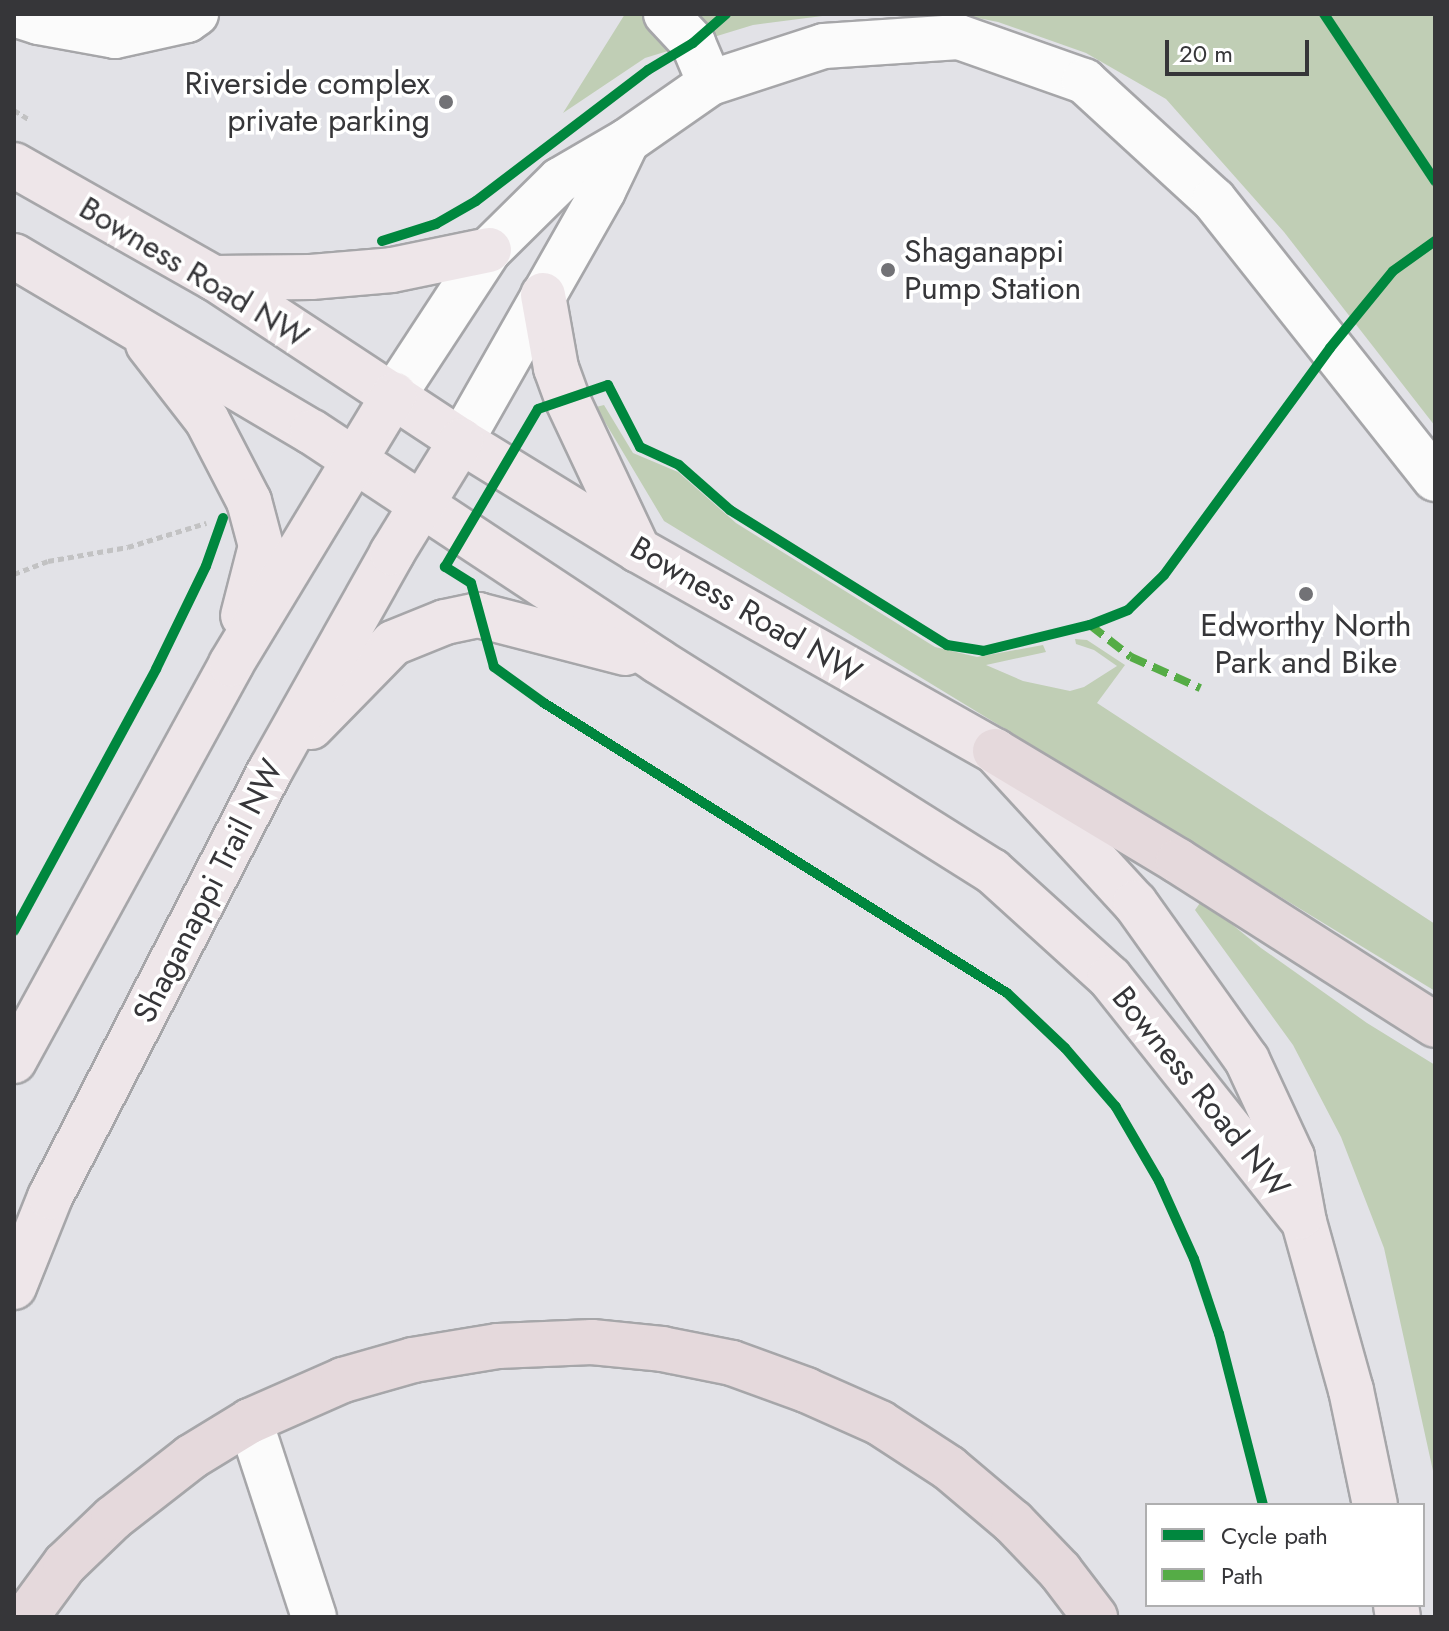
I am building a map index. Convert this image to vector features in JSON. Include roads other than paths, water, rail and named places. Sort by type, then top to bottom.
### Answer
[{"type":"highway","points":[[995,751],[1178,861],[1435,1025]]},
{"type":"highway","points":[[26,1617],[65,1564],[113,1518],[191,1457],[250,1421],[343,1380],[413,1360],[498,1346],[592,1342],[662,1349],[732,1363],[806,1390],[880,1423],[949,1468],[1013,1522],[1060,1571],[1095,1617]]},
{"type":"main road","name":"Bowness Road NW","points":[[14,165],[214,278],[461,441],[638,550],[995,751],[1135,903],[1247,1060],[1292,1157],[1304,1222],[1351,1390],[1375,1503]]},
{"type":"main road","points":[[214,278],[311,277],[392,270],[489,250]]},
{"type":"main road","name":"Bowness Road NW","points":[[14,256],[312,432],[658,661],[992,871],[1110,978],[1304,1222]]},
{"type":"main road","points":[[543,295],[556,368],[567,399],[638,550]]},
{"type":"main road","points":[[131,323],[207,420],[249,501],[261,546],[231,664]]},
{"type":"main road","points":[[14,1061],[231,664],[394,395]]},
{"type":"main road","name":"Shaganappi Trail NW","points":[[14,1287],[50,1197],[271,769],[421,505],[461,441]]},
{"type":"main road","points":[[271,769],[393,643],[445,622],[478,615],[658,661]]},
{"type":"street","points":[[14,14],[39,22],[115,36],[187,20],[196,14]]},
{"type":"street","points":[[666,14],[693,43],[710,83]]},
{"type":"street","points":[[394,395],[489,250],[560,180],[627,141],[710,83],[824,46],[959,37],[1084,81],[1214,200],[1435,479]]},
{"type":"street","points":[[461,441],[603,191],[627,141]]},
{"type":"street","points":[[250,1421],[314,1617]]},
{"type":"place","name":"Riverside complex private parking","points":[[446,102]]},
{"type":"place","name":"Shaganappi Pump Station","points":[[888,270]]},
{"type":"place","name":"Edworthy North Park and Bike","points":[[1306,594]]}]
